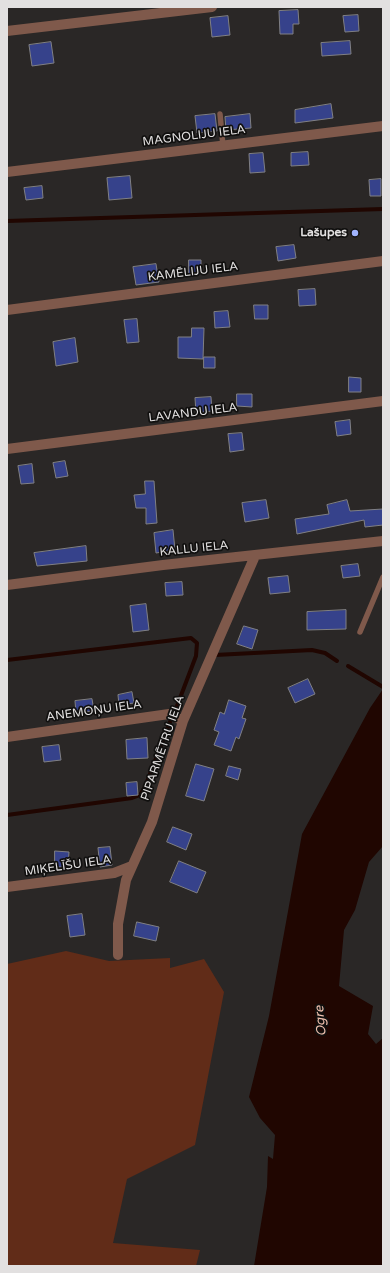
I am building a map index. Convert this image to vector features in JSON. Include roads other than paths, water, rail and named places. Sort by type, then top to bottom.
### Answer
[{"type":"street","points":[[7,31],[212,7]]},
{"type":"street","name":"MAGNOLIJU IELA","points":[[7,172],[383,126]]},
{"type":"street","name":"KAMĒLIJU IELA","points":[[7,310],[383,261]]},
{"type":"street","name":"LAVANDU IELA","points":[[7,449],[383,401]]},
{"type":"street","name":"KALLU IELA","points":[[7,585],[163,565],[383,541]]},
{"type":"street","name":"PIPARMĒTRU IELA","points":[[118,955],[118,924],[120,906],[126,880],[152,822],[183,721],[255,556]]},
{"type":"street","name":"ANEMOŅU IELA","points":[[7,737],[168,714],[183,721]]},
{"type":"street","name":"MIĶELĪŠU IELA","points":[[7,888],[114,873],[132,866]]},
{"type":"lane","points":[[220,114],[223,146]]},
{"type":"lane","points":[[360,632],[383,576]]},
{"type":"water","name":"Ogre","points":[[383,689],[383,846],[369,862],[355,910],[344,930],[339,986],[373,1006],[368,1034],[376,1044],[383,1038],[383,1266],[254,1266],[267,1187],[268,1156],[273,1159],[275,1135],[260,1118],[249,1097],[269,1016],[302,834],[370,708]]},
{"type":"waterway","points":[[7,221],[383,209]]},
{"type":"waterway","points":[[7,660],[191,638],[197,643],[196,656],[177,706]]},
{"type":"waterway","points":[[215,655],[312,650],[325,653],[337,661]]},
{"type":"waterway","points":[[348,666],[383,687]]},
{"type":"waterway","points":[[7,815],[132,798],[140,795],[145,787],[170,722]]},
{"type":"place","name":"Lašupes","points":[[355,233]]}]
